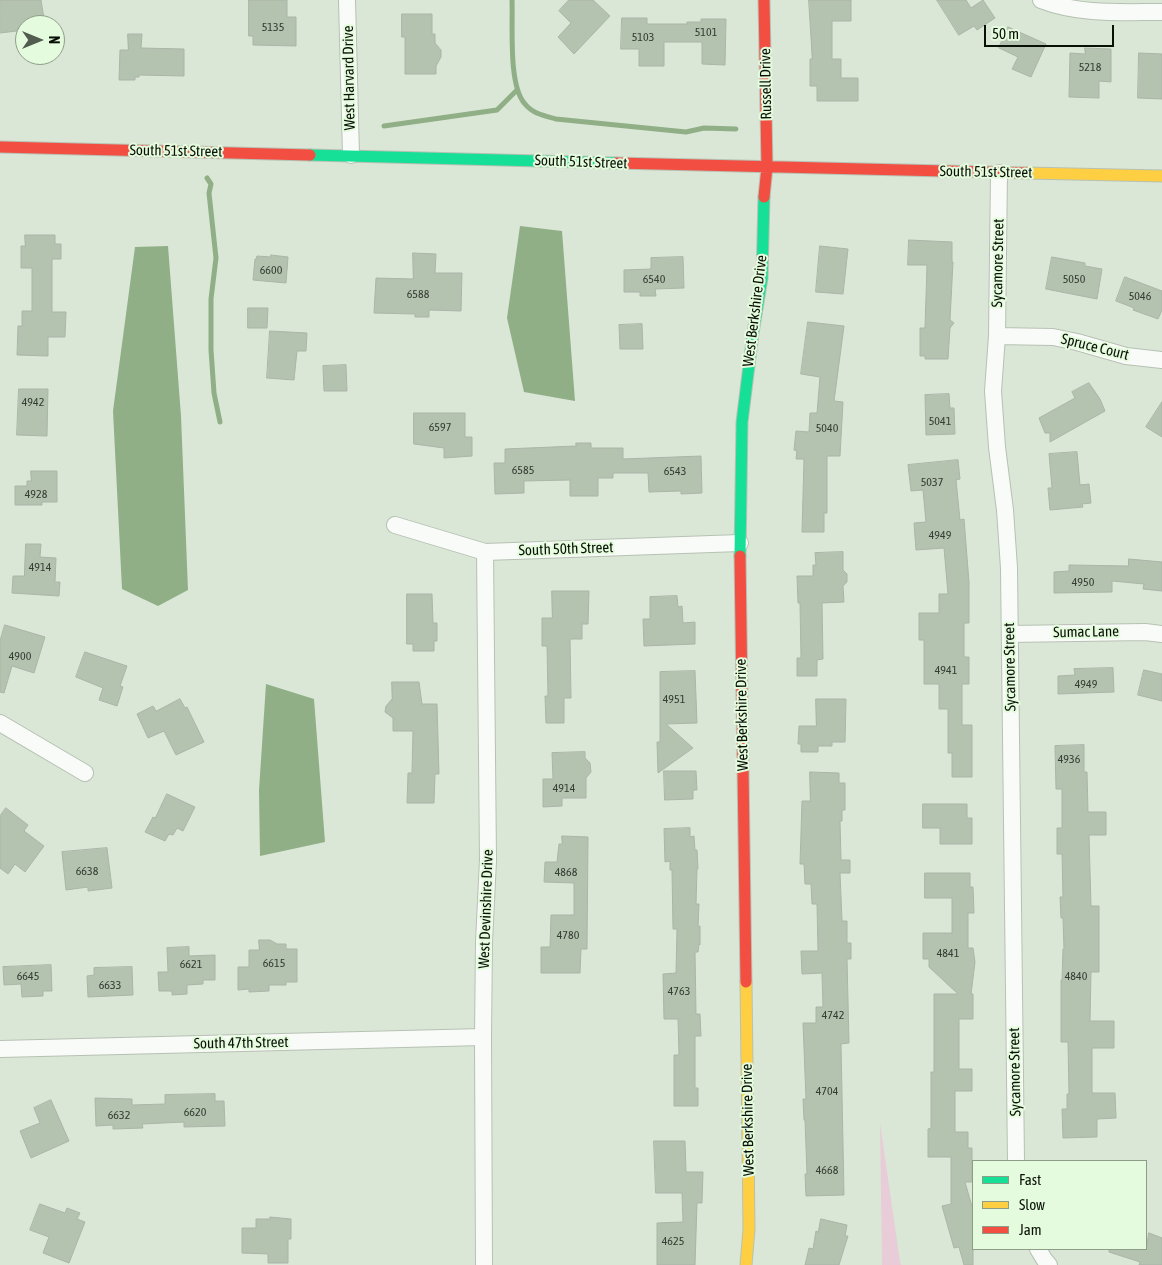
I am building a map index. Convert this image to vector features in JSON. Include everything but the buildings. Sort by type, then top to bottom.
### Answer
[{"type":"street","name":"West Harvard Drive","points":[[347,0],[351,155]]},
{"type":"street","name":"Russell Drive","points":[[764,0],[767,167]]},
{"type":"street","points":[[1041,0],[1060,7],[1099,12],[1162,12]]},
{"type":"street","name":"South 51st Street","points":[[0,147],[1162,176]]},
{"type":"street","name":"West Berkshire Drive","points":[[746,1265],[749,1229],[740,543],[742,422],[762,278],[763,214],[767,167]]},
{"type":"street","name":"Sycamore Street","points":[[999,173],[997,336],[993,391],[1009,568],[1016,1160]]},
{"type":"street","name":"Spruce Court","points":[[997,336],[1053,337],[1126,356],[1162,360]]},
{"type":"street","name":"South 50th Street","points":[[395,525],[485,552],[740,543]]},
{"type":"street","name":"West Devinshire Drive","points":[[484,1265],[483,1037],[484,942],[488,860],[485,552]]},
{"type":"street","name":"Sumac Lane","points":[[1010,634],[1145,632],[1162,634]]},
{"type":"street","points":[[0,723],[85,773]]},
{"type":"street","name":"South 47th Street","points":[[0,1049],[483,1037]]},
{"type":"street","points":[[1039,1250],[1049,1265]]},
{"type":"shaded area","points":[[520,226],[562,231],[575,401],[524,392],[507,318]]},
{"type":"shaded area","points":[[168,246],[181,416],[188,590],[158,606],[122,589],[113,411],[135,247]]},
{"type":"shaded area","points":[[266,684],[314,699],[325,842],[260,856],[259,790]]},
{"type":"shaded area","points":[[880,1123],[900,1262],[901,1265],[882,1265]]},
{"type":"waterway","points":[[512,0],[512,55],[516,84],[525,104],[535,112],[556,119],[686,132],[704,128],[736,129]]},
{"type":"waterway","points":[[384,126],[497,110],[517,90]]},
{"type":"waterway","points":[[207,178],[211,184],[209,193],[216,258],[211,299],[211,350],[214,393],[220,422]]},
{"type":"traffic: fast","points":[[310,155],[616,163]]},
{"type":"traffic: fast","points":[[740,556],[742,422],[762,278],[764,197]]},
{"type":"traffic: slow","points":[[1027,173],[1162,176]]},
{"type":"traffic: slow","points":[[746,982],[749,1229],[746,1265]]},
{"type":"traffic: jam","points":[[764,0],[767,167],[764,197]]},
{"type":"traffic: jam","points":[[0,147],[310,155]]},
{"type":"traffic: jam","points":[[616,163],[1027,173]]},
{"type":"traffic: jam","points":[[740,556],[746,982]]}]
